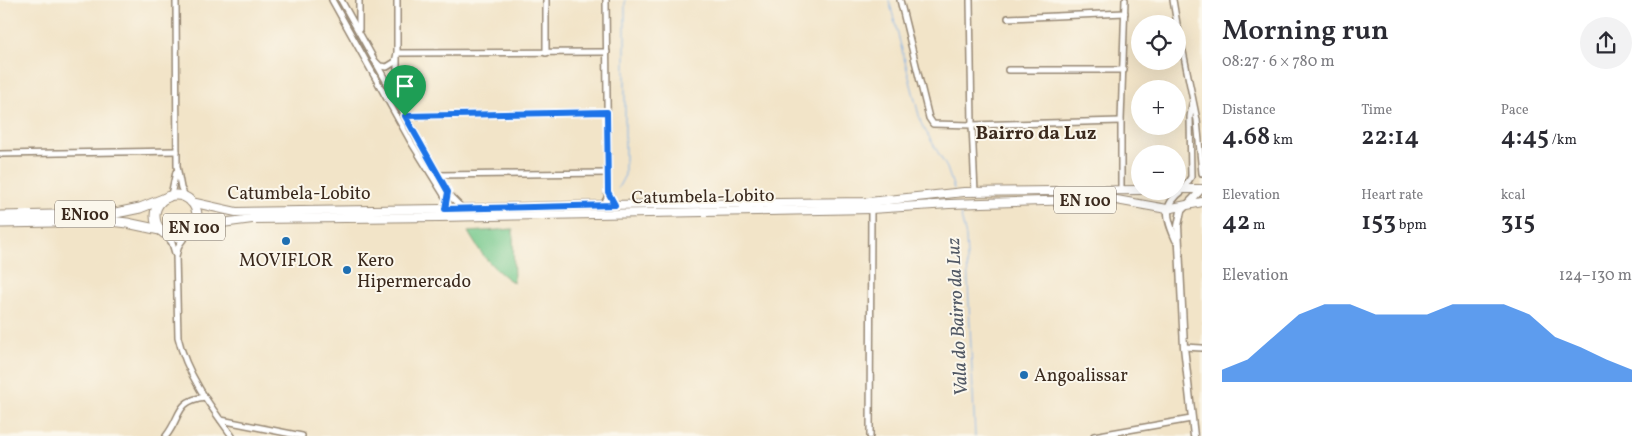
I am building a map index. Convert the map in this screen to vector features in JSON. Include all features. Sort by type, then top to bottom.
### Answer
[{"type":"highway","name":"EN 100","points":[[169,196],[188,200],[196,214],[196,221],[188,233],[177,237],[162,232],[157,224],[156,212],[162,200],[169,196]]},
{"type":"highway","name":"EN100","points":[[0,216],[111,214],[140,208],[169,196]]},
{"type":"highway","name":"EN100","points":[[0,223],[110,222],[127,223],[162,232]]},
{"type":"main road","points":[[1186,189],[1202,188]]},
{"type":"main road","name":"EN 100","points":[[975,192],[1131,190]]},
{"type":"main road","name":"Catumbela-Lobito","points":[[188,200],[236,212],[869,202],[975,192]]},
{"type":"main road","name":"Catumbela-Lobito","points":[[188,233],[222,224],[252,219],[871,209],[965,203],[1111,199],[1167,209]]},
{"type":"main road","name":"EN 100","points":[[1167,209],[1202,202]]},
{"type":"street","points":[[176,0],[177,166],[181,188],[188,200]]},
{"type":"street","points":[[332,0],[411,142],[447,200]]},
{"type":"street","points":[[341,0],[438,175],[452,199],[462,208]]},
{"type":"street","points":[[359,0],[359,32]]},
{"type":"street","points":[[397,0],[397,101]]},
{"type":"street","points":[[546,0],[546,52]]},
{"type":"street","points":[[603,205],[608,192],[606,0]]},
{"type":"street","points":[[900,0],[930,120],[933,124],[972,125],[1121,121]]},
{"type":"street","points":[[970,0],[975,192]]},
{"type":"street","points":[[1121,190],[1125,0]]},
{"type":"street","points":[[1173,0],[1175,15]]},
{"type":"street","points":[[1008,18],[1125,13]]},
{"type":"street","points":[[397,53],[607,52]]},
{"type":"street","points":[[374,60],[380,66],[387,67],[395,62],[397,53]]},
{"type":"street","points":[[1008,70],[1124,70]]},
{"type":"street","points":[[1186,70],[1197,120],[1202,173]]},
{"type":"street","points":[[1186,183],[1191,177],[1190,116],[1192,101]]},
{"type":"street","points":[[405,116],[607,112]]},
{"type":"street","points":[[0,154],[177,151]]},
{"type":"street","points":[[169,196],[177,166]]},
{"type":"street","points":[[438,175],[608,173]]},
{"type":"street","points":[[1194,436],[1184,348],[1178,243],[1179,217],[1202,188]]},
{"type":"street","points":[[445,209],[448,192]]},
{"type":"street","points":[[608,192],[615,205]]},
{"type":"street","points":[[1172,200],[1167,209],[1172,230],[1178,243]]},
{"type":"street","points":[[870,436],[871,209]]},
{"type":"street","points":[[162,232],[172,243],[176,256],[178,337],[180,346],[205,397],[232,436]]},
{"type":"street","points":[[176,256],[179,245],[188,233]]},
{"type":"street","points":[[1184,348],[1202,348]]},
{"type":"street","points":[[166,436],[172,429],[183,405],[192,399],[205,397]]},
{"type":"street","points":[[1094,436],[1191,419]]},
{"type":"street","points":[[220,420],[302,436]]},
{"type":"green space","points":[[513,229],[514,283],[499,272],[488,260],[468,232]]},
{"type":"waterway","points":[[618,188],[625,175],[625,0]]},
{"type":"waterway","name":"Vala do Bairro da Luz","points":[[889,0],[921,123],[947,168],[954,189]]},
{"type":"waterway","name":"Vala do Bairro da Luz","points":[[959,208],[966,237],[975,436]]},
{"type":"place","name":"MOVIFLOR","points":[[286,241]]},
{"type":"place","name":"Kero Hipermercado","points":[[347,270]]},
{"type":"place","name":"Angoalissar","points":[[1024,375]]},
{"type":"district","name":"Bairro da Luz","points":[[1036,132]]},
{"type":"route","points":[[607,112],[608,192],[615,205],[445,209],[448,192],[405,116],[607,112]]}]
